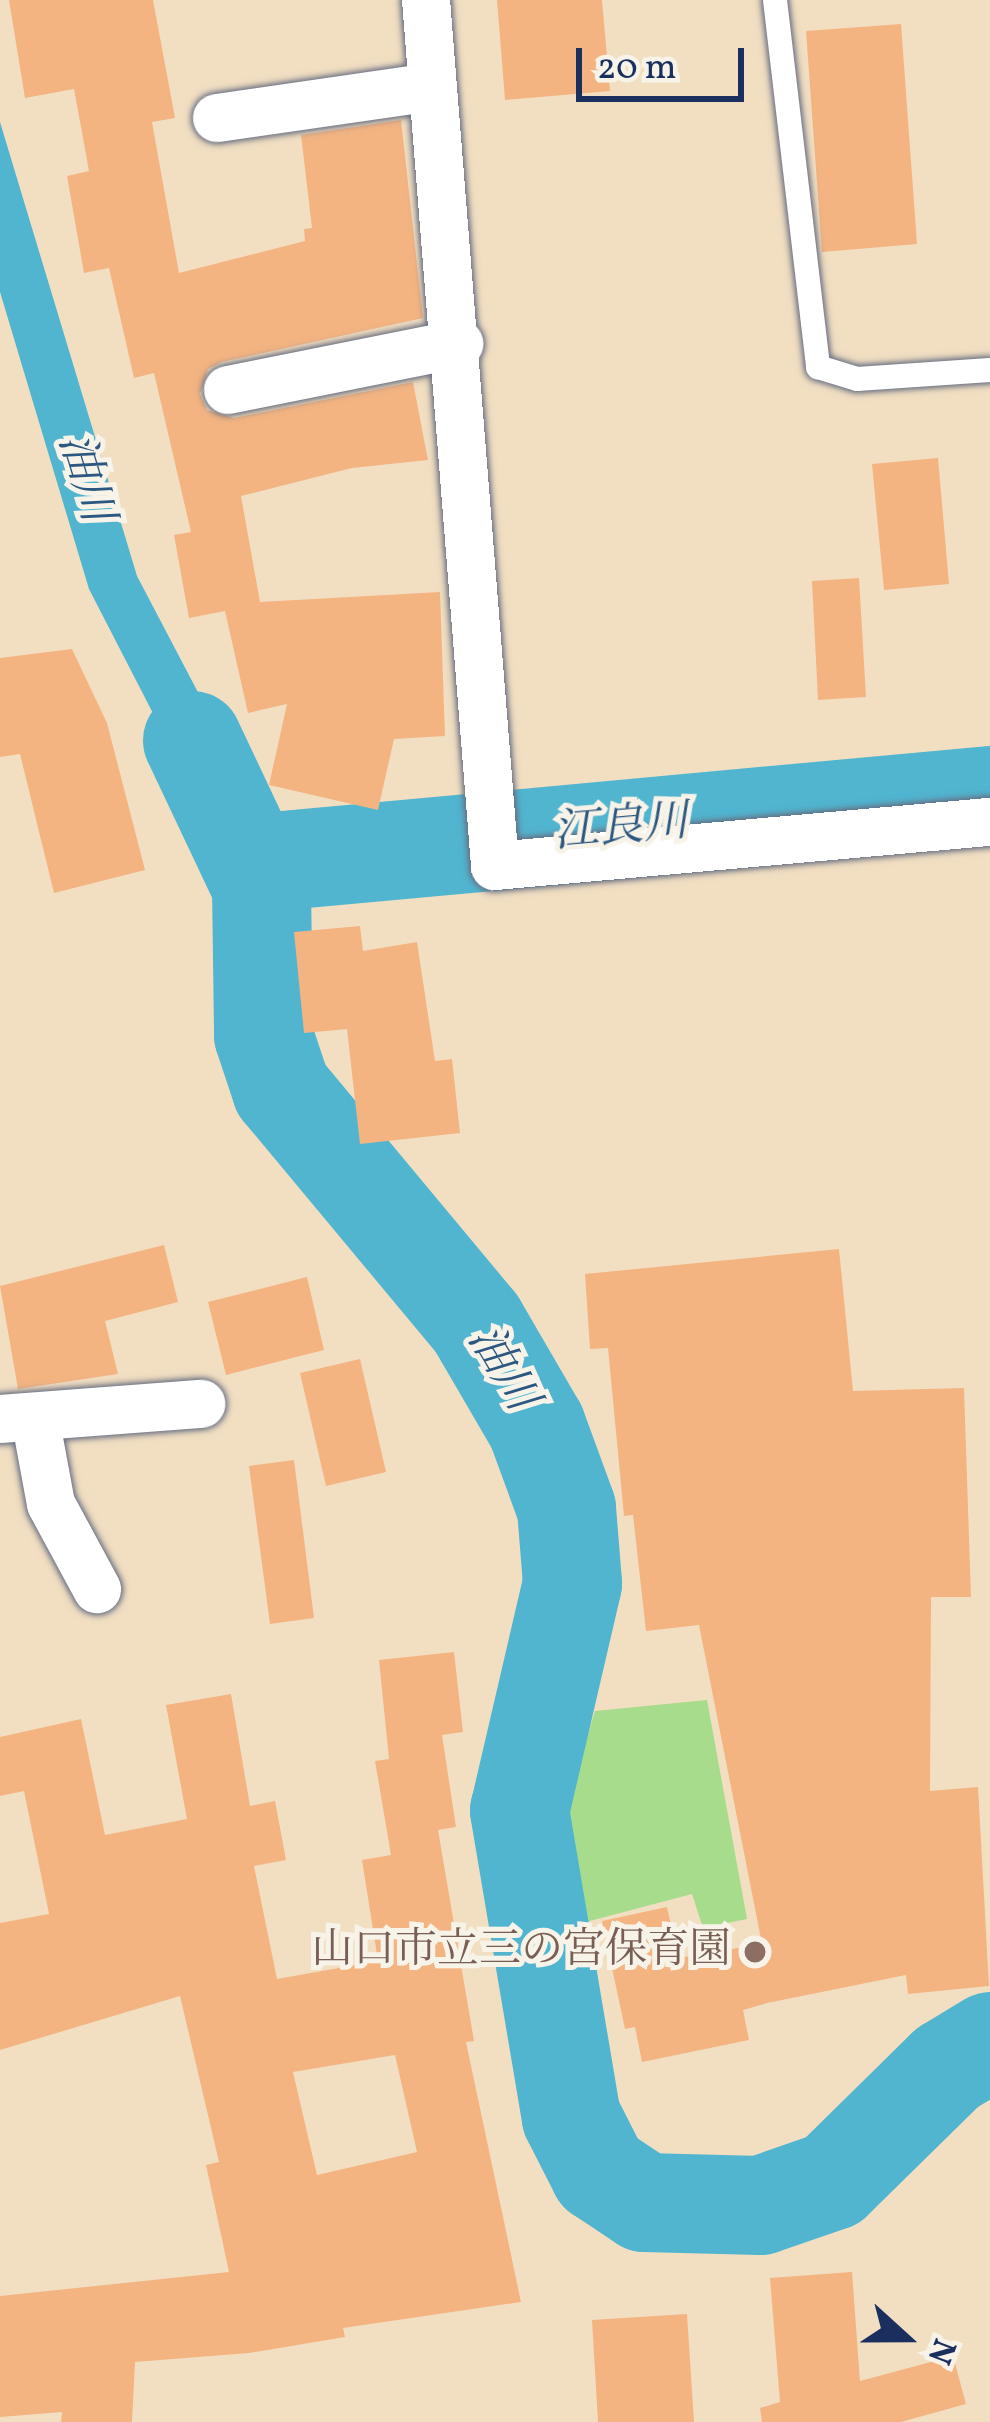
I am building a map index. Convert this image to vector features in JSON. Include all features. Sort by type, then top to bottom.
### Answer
[{"type":"street","points":[[426,0],[458,344],[495,866],[990,822]]},
{"type":"street","points":[[217,118],[432,87]]},
{"type":"street","points":[[228,390],[458,344]]},
{"type":"street","points":[[97,1588],[51,1504],[18,1421],[201,1404]]},
{"type":"lane","points":[[775,0],[818,367],[857,379],[990,370]]},
{"type":"green space","points":[[707,1700],[747,1919],[703,1928],[692,1894],[567,1927],[560,1827],[595,1711]]},
{"type":"water","points":[[0,122],[137,576],[255,801],[251,863],[210,824],[89,589],[0,292]]},
{"type":"building","points":[[9,0],[153,0],[175,118],[152,122],[179,273],[305,241],[304,229],[312,228],[301,135],[401,120],[423,318],[222,362],[208,369],[200,394],[207,410],[234,418],[413,382],[428,460],[352,468],[241,496],[260,602],[440,592],[445,736],[394,739],[378,810],[269,785],[287,704],[248,713],[225,611],[189,618],[174,535],[191,532],[154,373],[134,378],[109,268],[84,273],[67,176],[89,171],[74,89],[25,98]]},
{"type":"building","points":[[497,0],[602,0],[610,91],[505,100]]},
{"type":"building","points":[[901,24],[917,244],[822,252],[806,31]]},
{"type":"building","points":[[938,458],[949,584],[884,590],[872,464]]},
{"type":"building","points":[[859,578],[866,697],[818,700],[812,581]]},
{"type":"building","points":[[72,649],[107,723],[145,870],[54,893],[20,754],[0,757],[0,658]]},
{"type":"building","points":[[360,926],[363,951],[417,942],[435,1061],[452,1059],[460,1133],[360,1144],[347,1029],[304,1033],[294,932]]},
{"type":"building","points":[[164,1245],[178,1302],[105,1321],[118,1374],[18,1389],[0,1286]]},
{"type":"building","points":[[839,1249],[853,1391],[964,1388],[971,1597],[931,1597],[930,1791],[978,1787],[989,1986],[908,1994],[906,1975],[767,2003],[743,2010],[749,2040],[642,2062],[635,2027],[625,2029],[602,1921],[667,1907],[678,1958],[762,1944],[699,1625],[646,1631],[633,1515],[624,1516],[608,1348],[590,1349],[585,1274]]},
{"type":"building","points":[[307,1277],[324,1350],[226,1375],[208,1302]]},
{"type":"building","points":[[360,1359],[386,1472],[326,1486],[300,1373]]},
{"type":"building","points":[[294,1460],[314,1618],[270,1624],[249,1466]]},
{"type":"building","points":[[454,1652],[463,1732],[442,1735],[456,1827],[438,1830],[474,2041],[466,2042],[521,2302],[343,2328],[345,2337],[249,2353],[135,2362],[132,2422],[61,2422],[62,2412],[0,2417],[0,2296],[229,2272],[206,2165],[219,2162],[180,1996],[0,2050],[0,1923],[49,1914],[24,1791],[0,1796],[0,1737],[81,1719],[105,1835],[187,1819],[166,1705],[231,1694],[250,1806],[275,1801],[286,1860],[254,1866],[277,1979],[378,1961],[362,1860],[391,1855],[375,1761],[389,1759],[379,1660]],"holes":[[[395,2055],[417,2152],[317,2175],[293,2072]]]},
{"type":"building","points":[[852,2272],[860,2381],[953,2356],[966,2404],[901,2422],[762,2422],[760,2408],[780,2402],[770,2278]]},
{"type":"building","points":[[687,2314],[694,2422],[598,2422],[592,2320]]},
{"type":"waterway","name":"油川","points":[[192,740],[261,886],[263,1035],[281,1089],[476,1323],[536,1426],[566,1508],[572,1583],[519,1810],[571,2117],[599,2172],[644,2202],[760,2205],[832,2180],[947,2067],[990,2041]]},
{"type":"waterway","name":"江良川","points":[[251,863],[990,795]]},
{"type":"place","name":"山口市立三の宮保育園","points":[[755,1952]]}]
